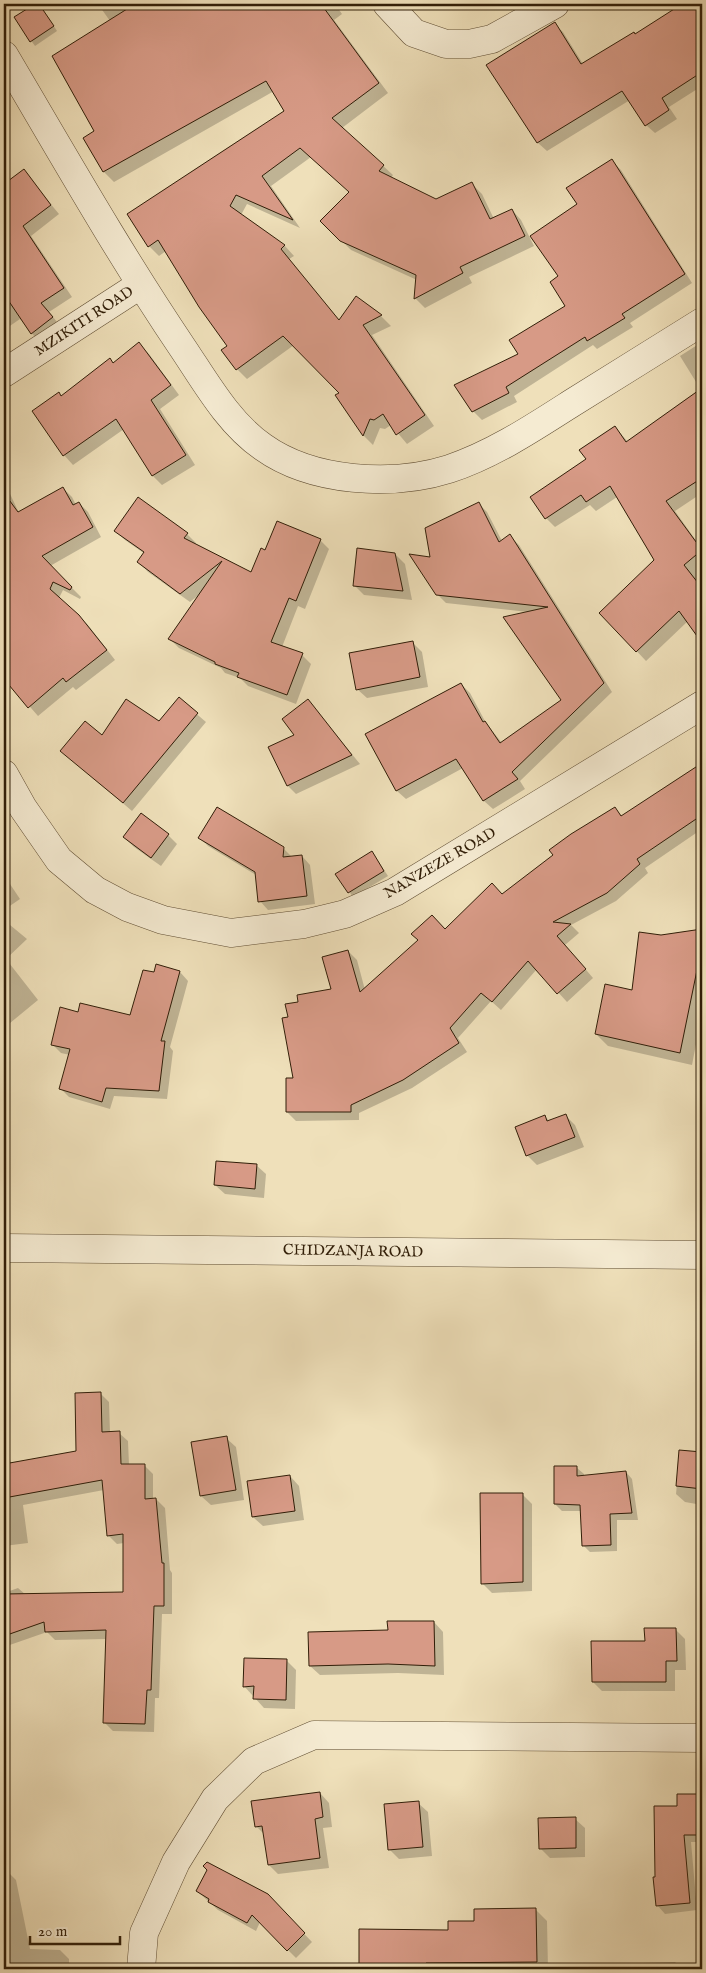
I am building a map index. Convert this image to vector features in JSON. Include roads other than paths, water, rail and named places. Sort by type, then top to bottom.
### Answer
[{"type":"street","points":[[388,4],[414,33],[446,44],[469,44],[492,39],[554,4]]},
{"type":"street","points":[[4,54],[140,285],[214,394],[243,431],[264,448],[289,461],[322,473],[352,478],[410,478],[448,469],[491,450],[534,427],[702,322]]},
{"type":"street","name":"MZIKITI ROAD","points":[[4,373],[140,285]]},
{"type":"street","name":"NANZEZE ROAD","points":[[4,774],[23,808],[59,860],[95,890],[127,907],[163,920],[231,933],[304,924],[345,914],[395,892],[702,705]]},
{"type":"street","name":"CHIDZANJA ROAD","points":[[4,1248],[702,1255]]},
{"type":"street","points":[[141,1969],[144,1933],[176,1862],[215,1799],[254,1762],[314,1735],[702,1738]]}]
